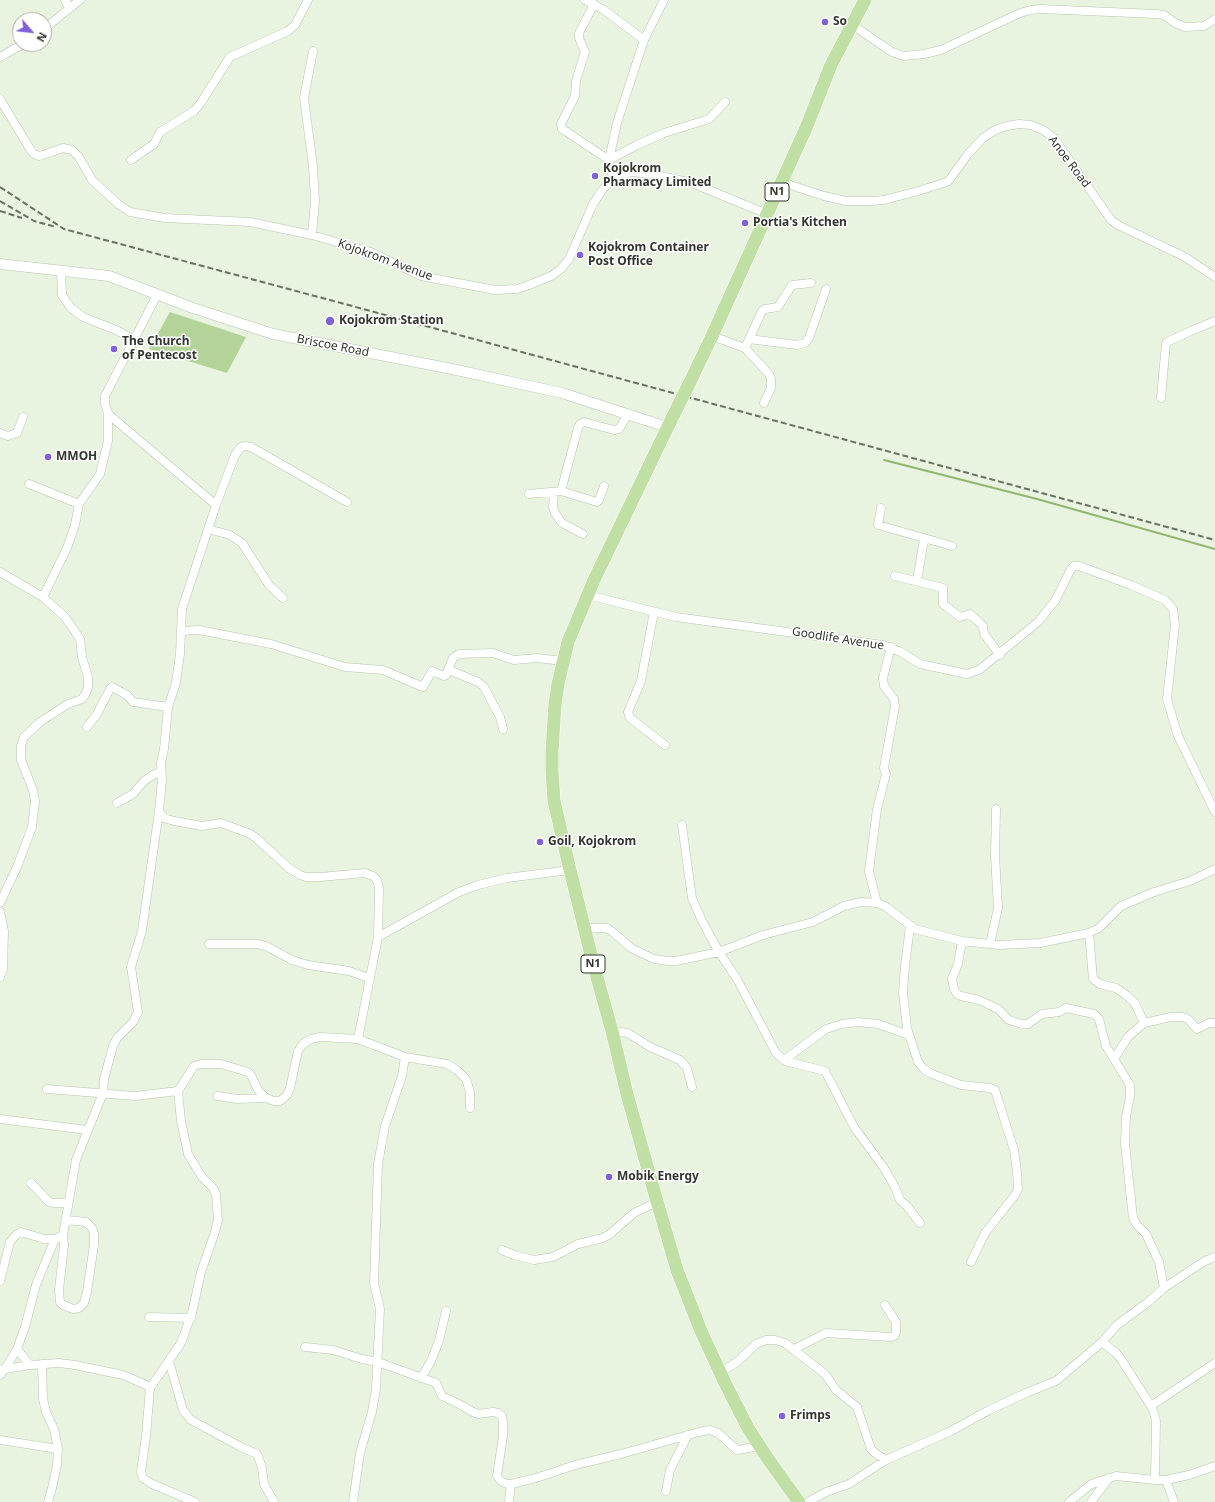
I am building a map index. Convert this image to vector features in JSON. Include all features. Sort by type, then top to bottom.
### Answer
[{"type":"highway","name":"N1","points":[[799,1502],[748,1428],[684,1290],[669,1248],[584,928],[554,802],[552,771],[555,704],[563,661],[568,642],[587,595],[712,336],[806,128],[831,66],[865,0]]},
{"type":"street","points":[[65,0],[69,8]]},
{"type":"street","points":[[52,22],[80,0]]},
{"type":"street","points":[[131,160],[154,144],[160,132],[194,111],[230,57],[288,31],[295,25],[308,0]]},
{"type":"street","points":[[585,0],[594,4],[644,40]]},
{"type":"street","points":[[613,179],[609,160],[617,123],[644,40],[664,0]]},
{"type":"street","points":[[594,4],[578,33],[585,52],[576,81],[575,96],[561,126],[564,130],[609,160]]},
{"type":"street","points":[[852,24],[892,52],[904,56],[924,54],[941,50],[1020,13],[1031,10],[1041,9],[1156,14],[1164,15],[1175,23],[1185,27],[1204,26],[1215,19]]},
{"type":"street","points":[[0,57],[12,50]]},
{"type":"street","points":[[312,235],[315,201],[313,160],[304,98],[313,51]]},
{"type":"street","name":"Kojokrom Avenue","points":[[0,99],[34,154],[39,156],[63,148],[72,150],[79,157],[92,180],[118,204],[130,212],[165,218],[250,222],[312,235],[371,252],[421,276],[494,290],[517,289],[551,276],[561,269],[569,259],[593,204],[603,189],[613,179],[622,174],[632,172],[674,178],[706,188],[767,214]]},
{"type":"street","points":[[609,160],[664,133],[710,119],[726,102]]},
{"type":"street","name":"Anoe Road","points":[[781,182],[824,196],[846,201],[884,200],[947,182],[968,154],[983,138],[995,130],[1007,126],[1019,124],[1031,125],[1044,130],[1054,138],[1111,220],[1118,225],[1185,257],[1215,277]]},
{"type":"street","name":"Briscoe Road","points":[[0,264],[109,276],[193,308],[273,334],[518,382],[576,396],[667,427]]},
{"type":"street","points":[[61,271],[62,295],[71,308],[83,317],[116,330],[134,340]]},
{"type":"street","points":[[745,348],[762,311],[765,309],[778,307],[792,285],[811,283]]},
{"type":"street","points":[[749,339],[797,345],[805,343],[809,338],[826,289]]},
{"type":"street","points":[[42,597],[67,548],[75,525],[79,504],[100,474],[108,441],[108,413],[105,404],[105,396],[157,295]]},
{"type":"street","points":[[1161,398],[1166,343],[1169,340],[1191,330],[1215,321]]},
{"type":"street","points":[[712,336],[745,348],[769,374],[771,379],[771,388],[764,403]]},
{"type":"street","points":[[108,413],[216,505]]},
{"type":"street","points":[[583,534],[566,526],[555,514],[553,503],[578,428],[580,424],[584,422],[614,430],[619,429],[628,414]]},
{"type":"street","points":[[0,433],[8,436],[17,433],[23,417]]},
{"type":"street","points":[[66,1220],[86,1222],[92,1228],[94,1233],[94,1245],[88,1292],[84,1303],[79,1308],[73,1309],[63,1305],[60,1302],[58,1290],[68,1202],[76,1160],[103,1093],[104,1079],[113,1046],[118,1038],[133,1022],[138,1012],[131,967],[142,931],[162,780],[160,772],[166,738],[168,707],[176,683],[180,654],[184,602],[216,505],[235,455],[241,447],[251,447],[347,502]]},
{"type":"street","points":[[30,484],[79,504]]},
{"type":"street","points":[[529,494],[557,491],[597,502],[604,486]]},
{"type":"street","points":[[881,508],[878,525],[952,546]]},
{"type":"street","points":[[208,529],[230,534],[242,543],[269,585],[283,598]]},
{"type":"street","points":[[917,581],[924,539]]},
{"type":"street","name":"Goodlife Avenue","points":[[587,595],[676,617],[883,645],[891,647],[920,664],[967,674],[979,670],[1000,655],[1038,622],[1055,601],[1074,566],[1079,566],[1131,585],[1165,600],[1173,609],[1175,625],[1167,699],[1178,736],[1215,812]]},
{"type":"street","points":[[0,572],[42,597],[65,617],[80,639],[87,672],[88,688],[82,698],[68,704],[40,722],[24,737],[21,746],[21,760],[33,790],[35,801],[32,827],[17,867],[0,903]]},
{"type":"street","points":[[895,576],[943,588],[943,604],[960,617],[970,614],[980,623],[984,634],[1000,655]]},
{"type":"street","points":[[654,612],[641,681],[628,712],[630,718],[664,745]]},
{"type":"street","points":[[181,631],[198,630],[271,644],[346,667],[383,670],[422,687],[433,671],[445,676],[449,670],[453,658],[459,654],[493,654],[514,660],[536,658],[563,661]]},
{"type":"street","points":[[877,903],[869,871],[877,809],[886,774],[884,768],[895,706],[894,699],[884,686],[883,678],[891,647]]},
{"type":"street","points":[[449,670],[478,682],[484,687],[500,717],[503,729]]},
{"type":"street","points":[[87,727],[97,714],[112,687],[127,695],[134,702],[168,707]]},
{"type":"street","points":[[117,803],[133,794],[144,781],[160,772]]},
{"type":"street","points":[[990,944],[998,908],[996,809]]},
{"type":"street","points":[[158,811],[164,818],[174,821],[202,826],[221,824],[248,833],[255,837],[290,869],[306,877],[365,873],[373,876],[377,880],[379,888],[378,937],[358,1039]]},
{"type":"street","points":[[682,825],[692,898],[702,921],[719,952],[737,979],[776,1053],[784,1060],[826,1071],[854,1127],[887,1172],[896,1187],[900,1200],[907,1206],[920,1223]]},
{"type":"street","points":[[584,928],[606,928],[631,948],[654,959],[676,961],[719,952],[763,935],[813,922],[844,906],[861,902],[877,903],[885,906],[915,930],[962,941],[990,944],[1040,943],[1089,933],[1099,928],[1121,906],[1154,892],[1190,881],[1215,869]]},
{"type":"street","points":[[378,937],[459,892],[478,885],[507,878],[570,870]]},
{"type":"street","points":[[0,912],[4,931],[3,969],[0,977]]},
{"type":"street","points":[[910,926],[904,966],[903,993],[909,1035],[918,1062],[924,1069],[932,1074],[962,1085],[990,1088],[995,1090],[1014,1150],[1018,1189],[1015,1195],[985,1233],[971,1262]]},
{"type":"street","points":[[1089,933],[1093,979],[1100,984],[1116,988],[1126,995],[1134,1003],[1144,1023]]},
{"type":"street","points":[[962,941],[958,964],[952,979],[954,989],[957,994],[979,1000],[998,1009],[1009,1020],[1022,1024],[1028,1024],[1042,1014],[1059,1012],[1066,1008],[1094,1014],[1099,1019],[1106,1046],[1130,1085],[1130,1097],[1126,1116],[1125,1144],[1133,1218],[1137,1225],[1146,1234],[1158,1262],[1164,1288]]},
{"type":"street","points":[[209,944],[257,944],[266,946],[292,960],[308,965],[349,971],[369,978]]},
{"type":"street","points":[[1114,1059],[1128,1037],[1144,1023],[1170,1017],[1183,1017],[1188,1019],[1197,1029],[1209,1023],[1215,1023]]},
{"type":"street","points":[[784,1060],[826,1029],[842,1024],[858,1022],[878,1024],[891,1030],[909,1035]]},
{"type":"street","points":[[612,1031],[628,1033],[648,1046],[680,1060],[687,1068],[692,1087]]},
{"type":"street","points":[[218,1096],[237,1099],[266,1098],[274,1101],[280,1101],[290,1088],[298,1052],[303,1044],[311,1039],[320,1037],[358,1039],[405,1057],[447,1064],[457,1070],[466,1079],[470,1092],[470,1108]]},
{"type":"street","points":[[353,1502],[360,1453],[372,1412],[376,1389],[378,1362],[380,1309],[374,1283],[378,1164],[385,1126],[402,1076],[405,1057]]},
{"type":"street","points":[[195,1502],[152,1484],[143,1478],[141,1472],[150,1388],[181,1343],[190,1318],[201,1272],[218,1220],[216,1194],[213,1188],[202,1177],[188,1154],[181,1122],[178,1091],[194,1066],[201,1064],[221,1064],[251,1074],[258,1090],[266,1098]]},
{"type":"street","points":[[47,1089],[135,1096],[178,1091]]},
{"type":"street","points":[[0,1119],[87,1130]]},
{"type":"street","points":[[31,1182],[49,1202],[68,1202]]},
{"type":"street","points":[[502,1250],[534,1260],[553,1257],[578,1244],[603,1238],[634,1214],[657,1202]]},
{"type":"street","points":[[0,1281],[10,1242],[16,1235],[21,1232],[44,1239],[55,1239],[64,1235]]},
{"type":"street","points":[[2,1371],[17,1349],[25,1327],[36,1285],[55,1239]]},
{"type":"street","points":[[808,1502],[826,1492],[849,1484],[886,1460],[940,1436],[989,1410],[1056,1381],[1102,1342],[1117,1325],[1147,1303],[1164,1288],[1205,1261],[1215,1257]]},
{"type":"street","points":[[794,1349],[826,1333],[894,1336],[896,1332],[896,1322],[885,1305]]},
{"type":"street","points":[[421,1378],[434,1354],[446,1311]]},
{"type":"street","points":[[149,1317],[190,1318]]},
{"type":"street","points":[[721,1372],[737,1362],[756,1344],[766,1340],[775,1340],[785,1343],[825,1374],[836,1390],[857,1407],[872,1449],[875,1453],[886,1460]]},
{"type":"street","points":[[1102,1342],[1121,1359],[1151,1406],[1156,1421],[1155,1480]]},
{"type":"street","points":[[305,1347],[333,1350],[362,1359],[378,1362],[436,1383],[442,1396],[473,1412],[478,1414],[493,1412],[502,1416],[503,1436],[497,1476],[501,1481],[511,1484],[536,1478],[574,1465],[710,1430],[718,1433],[737,1450],[760,1446]]},
{"type":"street","points":[[17,1349],[30,1365]]},
{"type":"street","points":[[168,1361],[183,1410],[191,1420],[257,1454],[262,1467],[264,1484],[274,1502]]},
{"type":"street","points":[[2,1371],[30,1365],[59,1363],[109,1371],[134,1380],[150,1388]]},
{"type":"street","points":[[1151,1406],[1215,1363]]},
{"type":"street","points":[[42,1364],[43,1399],[46,1412],[54,1429],[58,1449],[57,1465],[48,1502]]},
{"type":"street","points":[[666,1491],[670,1470],[688,1435]]},
{"type":"street","points":[[0,1440],[58,1449]]},
{"type":"street","points":[[1069,1502],[1090,1485],[1109,1478],[1122,1476],[1166,1480],[1195,1473],[1215,1466]]},
{"type":"street","points":[[1091,1502],[1109,1478]]},
{"type":"street","points":[[1166,1480],[1174,1502]]},
{"type":"street","points":[[509,1502],[511,1484]]},
{"type":"green space","points":[[170,312],[246,337],[227,373],[149,349]]},
{"type":"waterway","points":[[884,460],[1037,499],[1215,549]]},
{"type":"railway","points":[[0,187],[64,229],[1215,540]]},
{"type":"railway","points":[[0,201],[34,221],[56,227]]},
{"type":"railway","points":[[0,211],[22,218]]},
{"type":"place","name":"So","points":[[825,22]]},
{"type":"place","name":"Kojokrom Pharmacy Limited","points":[[595,176]]},
{"type":"place","name":"Portia's Kitchen","points":[[745,223]]},
{"type":"place","name":"Kojokrom Container Post Office","points":[[580,255]]},
{"type":"place","name":"Kojokrom Station","points":[[330,321]]},
{"type":"place","name":"The Church of Pentecost","points":[[114,349]]},
{"type":"place","name":"MMOH","points":[[48,457]]},
{"type":"place","name":"Goil, Kojokrom","points":[[540,842]]},
{"type":"place","name":"Mobik Energy","points":[[609,1177]]},
{"type":"place","name":"Frimps","points":[[782,1416]]}]
